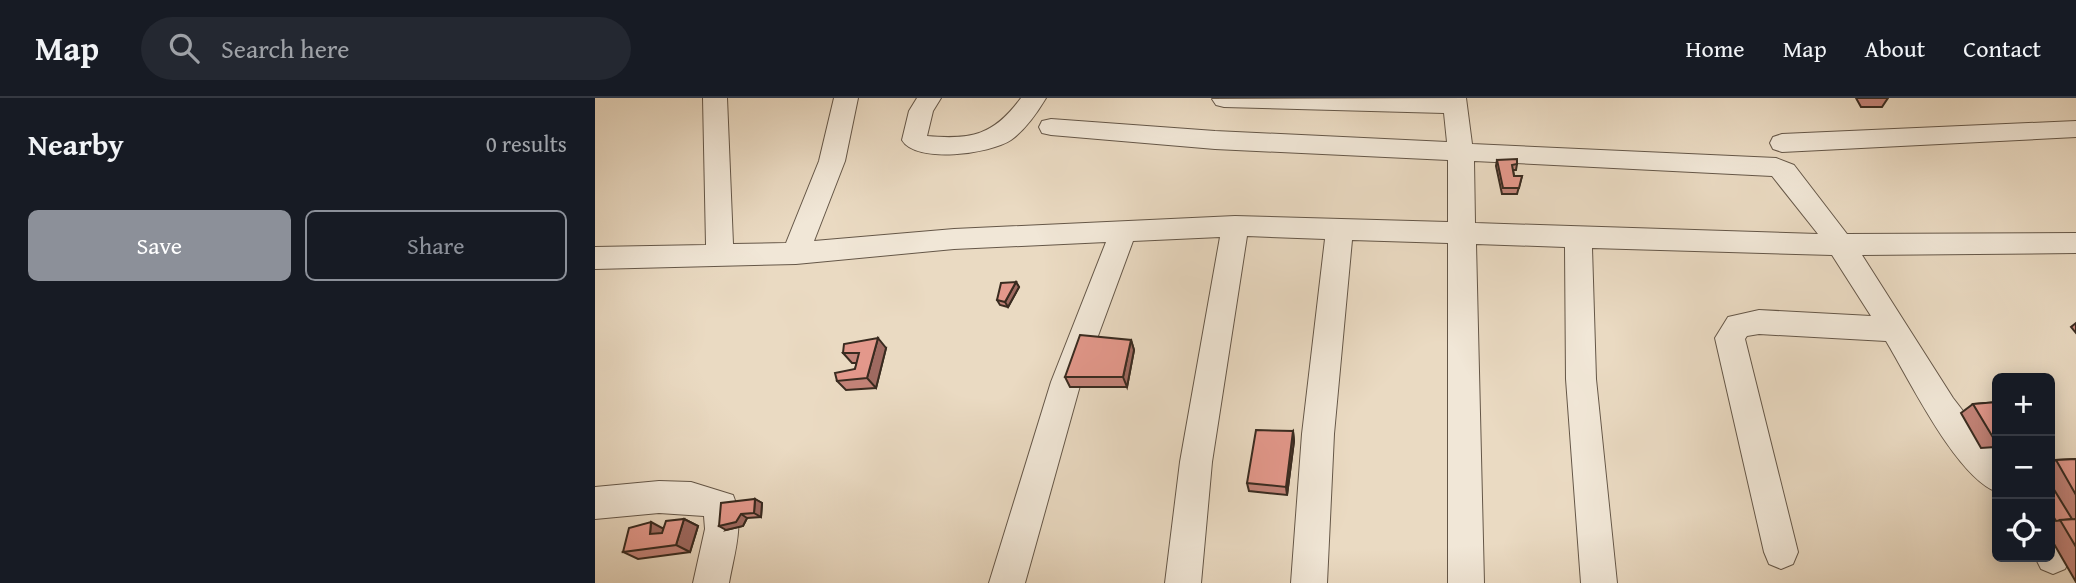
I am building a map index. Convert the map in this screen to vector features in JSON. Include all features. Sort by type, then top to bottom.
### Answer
[{"type":"street","points":[[715,98],[720,255]]},
{"type":"street","points":[[796,253],[832,160],[846,98]]},
{"type":"street","points":[[929,98],[921,111],[914,140],[953,145],[984,144],[995,140],[1011,130],[1034,98]]},
{"type":"street","points":[[1215,140],[1224,98],[1454,102],[1461,153],[1466,583]]},
{"type":"street","points":[[1051,127],[1215,140],[1776,167],[1785,171],[1841,245],[1977,457],[1992,472]]},
{"type":"street","points":[[1782,143],[2076,129]]},
{"type":"street","points":[[595,258],[796,253],[954,239],[1235,226],[1841,245],[2076,243]]},
{"type":"street","points":[[1184,583],[1196,462],[1235,226]]},
{"type":"street","points":[[1309,583],[1318,434],[1340,229]]},
{"type":"street","points":[[1007,583],[1066,382],[1124,230]]},
{"type":"street","points":[[1579,235],[1581,379],[1599,583]]},
{"type":"street","points":[[1781,552],[1730,338],[1738,326],[1759,322],[1895,329]]},
{"type":"street","points":[[595,503],[702,498],[720,506],[722,529],[711,583]]},
{"type":"building","points":[[1517,159],[1517,164],[1512,165],[1514,176],[1522,176],[1519,188],[1503,188],[1497,160]]},
{"type":"building","points":[[1016,282],[1005,302],[997,300],[1001,283]]},
{"type":"building","points":[[1080,335],[1131,340],[1123,377],[1065,377]]},
{"type":"building","points":[[878,338],[867,378],[837,381],[835,373],[855,369],[859,353],[843,353],[844,344]]},
{"type":"building","points":[[1992,402],[1992,436],[1973,404]]},
{"type":"building","points":[[1256,430],[1293,431],[1286,487],[1247,483]]},
{"type":"building","points":[[2076,459],[2076,495],[2056,460]]},
{"type":"building","points":[[2055,491],[2072,519],[2055,519]]},
{"type":"building","points":[[755,499],[754,513],[741,514],[736,522],[719,526],[721,503]]},
{"type":"building","points":[[684,519],[676,545],[623,552],[629,528],[651,522],[650,534],[662,533],[666,521]]},
{"type":"building","points":[[2076,519],[2076,547],[2060,520]]}]
